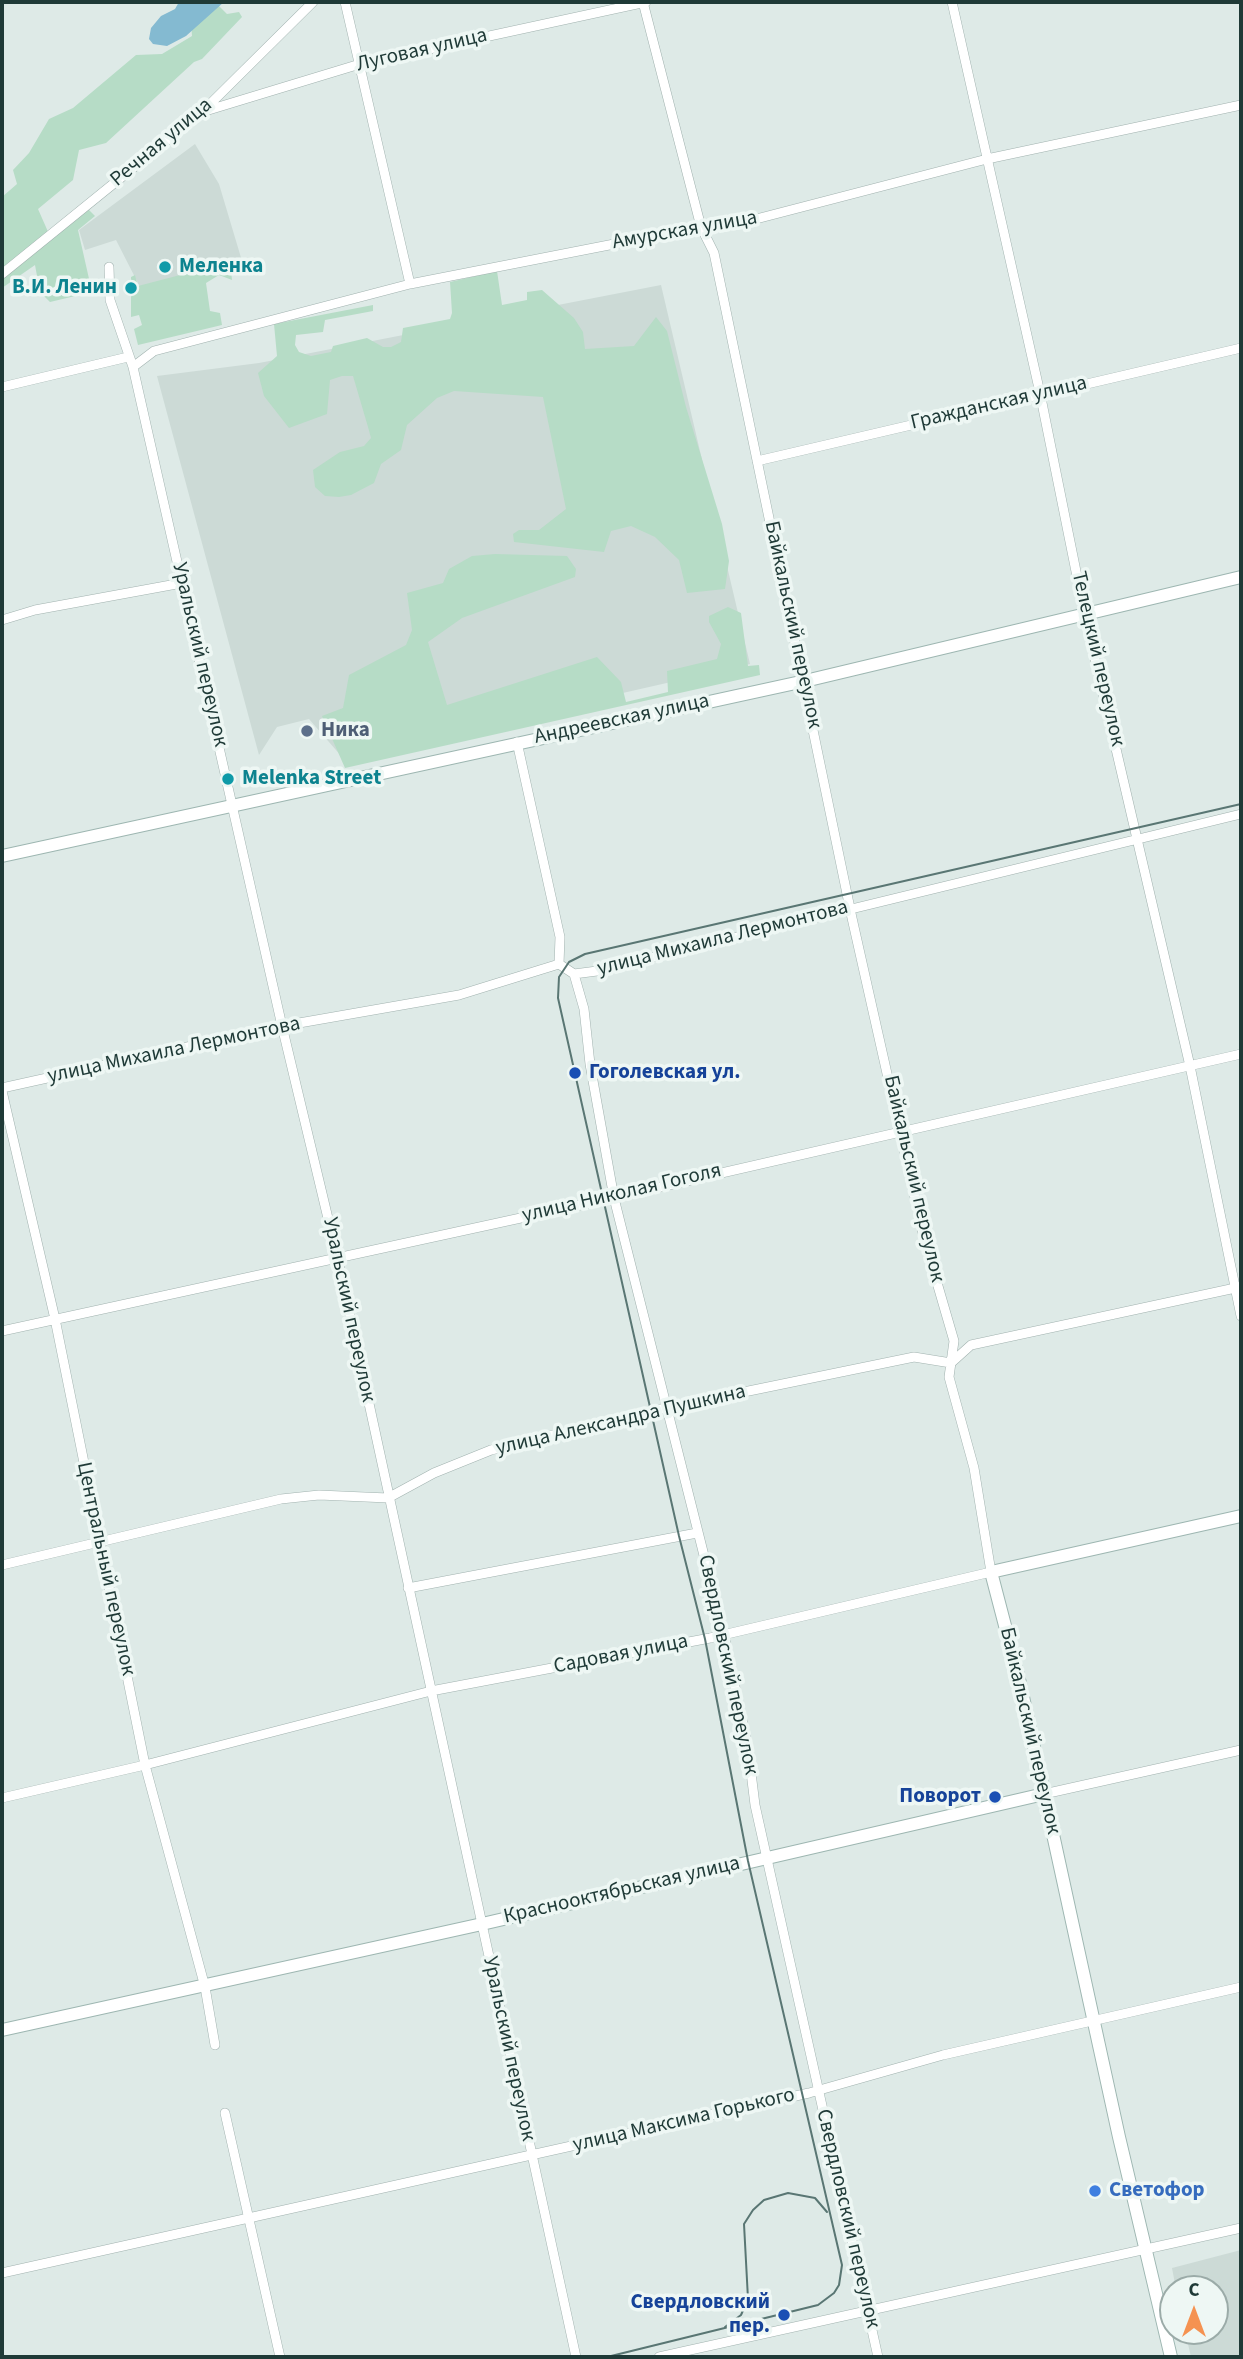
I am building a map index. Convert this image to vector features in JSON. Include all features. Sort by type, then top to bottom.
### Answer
[{"type":"main road","name":"Андреевская улица","points":[[2,856],[805,681],[1241,577]]},
{"type":"main road","name":"Садовая улица","points":[[991,1572],[1241,1516]]},
{"type":"main road","name":"Байкальский переулок","points":[[991,1572],[1020,1683],[1171,2357]]},
{"type":"main road","name":"Краснооктябрьская улица","points":[[2,2030],[205,1987],[1044,1794]]},
{"type":"street","name":"Речная улица","points":[[2,274],[202,111],[313,2]]},
{"type":"street","points":[[345,2],[410,284]]},
{"type":"street","name":"Луговая улица","points":[[202,111],[360,64],[644,2]]},
{"type":"street","name":"Байкальский переулок","points":[[644,2],[701,227],[714,253],[923,1238],[954,1341],[949,1377],[974,1468],[991,1572]]},
{"type":"street","name":"Телецкий переулок","points":[[952,2],[1040,393],[1085,616],[1139,837],[1238,1287],[1241,1317]]},
{"type":"street","name":"Амурская улица","points":[[133,367],[154,351],[410,284],[701,227],[720,227],[776,215],[987,159],[1241,105]]},
{"type":"street","name":"Уральский переулок","points":[[109,267],[110,300],[133,367],[282,1026],[337,1256],[576,2357]]},
{"type":"street","name":"Гражданская улица","points":[[757,461],[1241,348]]},
{"type":"street","points":[[2,387],[128,357]]},
{"type":"street","points":[[2,620],[35,610],[182,583]]},
{"type":"street","points":[[517,743],[560,937],[559,964]]},
{"type":"street","name":"улица Михаила Лермонтова","points":[[2,1089],[282,1026],[459,995],[559,964],[575,974],[597,971],[1241,814]]},
{"type":"street","name":"Свердловский переулок","points":[[575,974],[584,1009],[590,1064],[614,1198],[724,1635],[748,1748],[755,1805],[878,2357]]},
{"type":"street","name":"улица Николая Гоголя","points":[[2,1331],[337,1256],[614,1198],[900,1130],[1241,1054]]},
{"type":"street","name":"Центральный переулок","points":[[2,1089],[55,1319],[145,1765],[205,1987],[215,2045]]},
{"type":"street","points":[[951,1363],[971,1345],[1238,1287]]},
{"type":"street","name":"улица Александра Пушкина","points":[[2,1565],[299,1497],[388,1498],[434,1473],[491,1450],[666,1408],[914,1357],[951,1363]]},
{"type":"street","points":[[408,1588],[697,1532]]},
{"type":"street","name":"Садовая улица","points":[[2,1798],[145,1765],[431,1691],[724,1635],[991,1572]]},
{"type":"street","name":"Краснооктябрьская улица","points":[[1044,1794],[1241,1750]]},
{"type":"street","name":"улица Максима Горького","points":[[2,2273],[818,2090],[943,2055],[1095,2023],[1241,1987]]},
{"type":"street","points":[[225,2113],[279,2357]]},
{"type":"street","points":[[659,2357],[1241,2228]]},
{"type":"shaded area","name":"Меленка","points":[[195,144],[219,184],[242,261],[141,289],[116,240],[85,250],[79,230]]},
{"type":"shaded area","points":[[661,285],[750,664],[342,757],[309,719],[277,727],[259,755],[157,376],[259,363]]},
{"type":"shaded area","points":[[1241,2250],[1241,2357],[1191,2357],[1188,2345],[1229,2345],[1229,2275],[1173,2275],[1172,2268]]},
{"type":"green space","points":[[215,2],[227,14],[239,12],[242,17],[202,59],[194,62],[106,143],[79,150],[73,180],[38,209],[49,234],[2,272],[2,197],[17,184],[13,170],[29,153],[49,119],[73,108],[136,55],[162,54],[192,36],[190,10]]},
{"type":"green space","points":[[87,208],[95,216],[78,230],[92,292],[50,302],[40,292],[35,265],[2,288],[2,278]]},
{"type":"green space","points":[[230,262],[232,280],[219,275],[206,283],[210,311],[220,313],[222,325],[138,345],[134,329],[142,325],[139,315],[131,317],[131,277],[135,275],[138,286]]},
{"type":"green space","points":[[497,271],[502,305],[527,300],[527,292],[542,290],[574,318],[583,332],[585,349],[634,346],[656,317],[667,331],[686,407],[722,524],[729,561],[725,589],[687,593],[679,560],[655,537],[631,526],[611,531],[604,552],[514,542],[513,534],[519,530],[539,530],[566,509],[543,397],[454,391],[437,398],[407,425],[401,450],[381,464],[374,483],[351,495],[339,497],[325,496],[315,487],[313,470],[340,452],[364,446],[371,438],[353,376],[330,380],[327,414],[289,428],[264,396],[258,373],[277,356],[274,324],[373,305],[373,311],[325,320],[323,332],[296,335],[295,345],[299,352],[311,356],[331,352],[333,346],[367,338],[383,347],[391,347],[401,342],[403,328],[450,319],[450,282]]},
{"type":"green space","points":[[472,556],[567,556],[576,569],[575,577],[462,618],[428,642],[447,705],[597,657],[621,682],[626,702],[668,692],[667,671],[717,659],[721,644],[709,622],[709,616],[728,607],[741,613],[748,666],[759,665],[760,675],[345,768],[322,716],[343,708],[349,675],[406,645],[412,630],[407,593],[443,583],[449,569]]},
{"type":"water","points":[[179,2],[224,2],[186,36],[167,46],[153,44],[149,39],[151,28],[161,16],[175,9]]},
{"type":"tram line","points":[[607,2357],[818,2305],[834,2293],[839,2285],[842,2265],[748,1861],[705,1639],[679,1536],[558,998],[559,977],[569,962],[585,954],[1241,804]]},
{"type":"tram line","points":[[725,2327],[741,2315],[748,2299],[744,2224],[753,2210],[764,2200],[788,2193],[815,2198],[827,2212]]},
{"type":"place","name":"Меленка","points":[[165,267]]},
{"type":"place","name":"В.И. Ленин","points":[[131,288]]},
{"type":"place","name":"Ника","points":[[307,731]]},
{"type":"place","name":"Melenka Street","points":[[228,779]]},
{"type":"place","name":"Гоголевская ул.","points":[[575,1073]]},
{"type":"place","name":"Поворот","points":[[995,1797]]},
{"type":"place","name":"Светофор","points":[[1095,2191]]},
{"type":"place","name":"Свердловский пер.","points":[[784,2315]]}]
